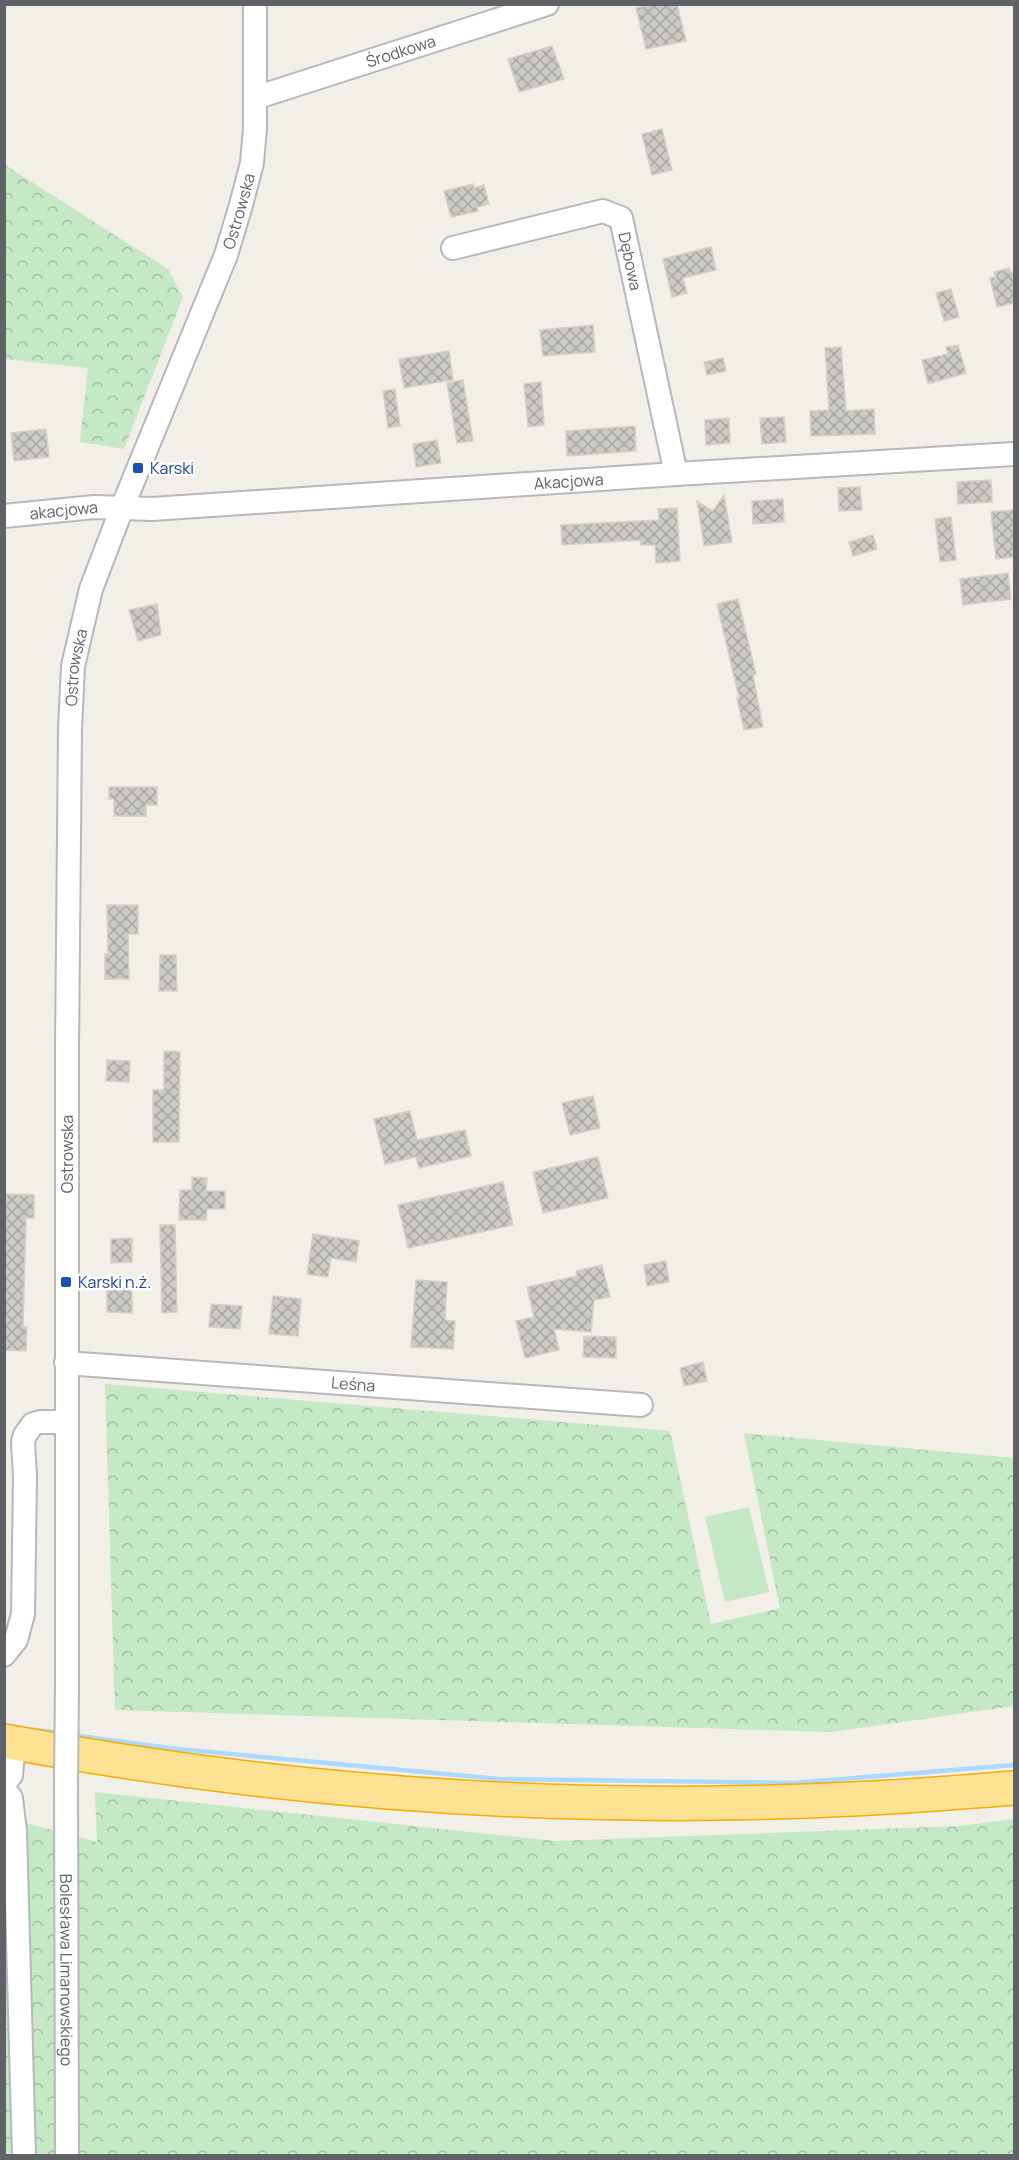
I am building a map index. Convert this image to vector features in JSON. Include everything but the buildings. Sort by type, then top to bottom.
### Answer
[{"type":"highway","points":[[9,1742],[139,1764],[244,1778],[351,1789],[482,1798],[617,1803],[784,1802],[852,1800],[1014,1788]]},
{"type":"street","name":"Ostrowska","points":[[67,1687],[69,741],[73,666],[92,589],[122,508],[226,255],[252,163],[255,128],[255,4]]},
{"type":"street","name":"Środkowa","points":[[255,98],[538,6]]},
{"type":"street","name":"Dębowa","points":[[453,248],[603,211],[621,218],[676,474]]},
{"type":"street","name":"Akacjowa","points":[[122,508],[152,510],[676,474],[1014,454]]},
{"type":"street","name":"akacjowa","points":[[4,516],[94,507],[122,508]]},
{"type":"street","name":"Leśna","points":[[66,1363],[641,1405]]},
{"type":"street","points":[[4,1655],[16,1640],[23,1614],[25,1477],[23,1442],[33,1424],[67,1422]]},
{"type":"street","name":"Bolesława Limanowskiego","points":[[67,1687],[67,2156]]},
{"type":"street","points":[[4,1784],[11,1775],[9,1742]]},
{"type":"street","points":[[4,1789],[11,1798],[15,1831],[24,2156]]},
{"type":"green space","points":[[5,165],[168,269],[183,297],[124,449],[80,442],[88,368],[5,359]]},
{"type":"green space","points":[[105,1384],[670,1431],[711,1624],[780,1608],[744,1433],[1014,1458],[1014,1706],[831,1732],[115,1710]]},
{"type":"green space","points":[[749,1507],[769,1592],[725,1602],[705,1517]]},
{"type":"green space","points":[[95,1792],[555,1841],[959,1826],[1014,1819],[1014,2155],[5,2155],[4,1817],[97,1842]]},
{"type":"waterway","points":[[28,1729],[61,1733]]},
{"type":"waterway","points":[[72,1735],[177,1749],[499,1779],[793,1783],[1014,1765]]},
{"type":"place","name":"Karski","points":[[138,468]]},
{"type":"place","name":"Karski n.ż.","points":[[66,1282]]}]
